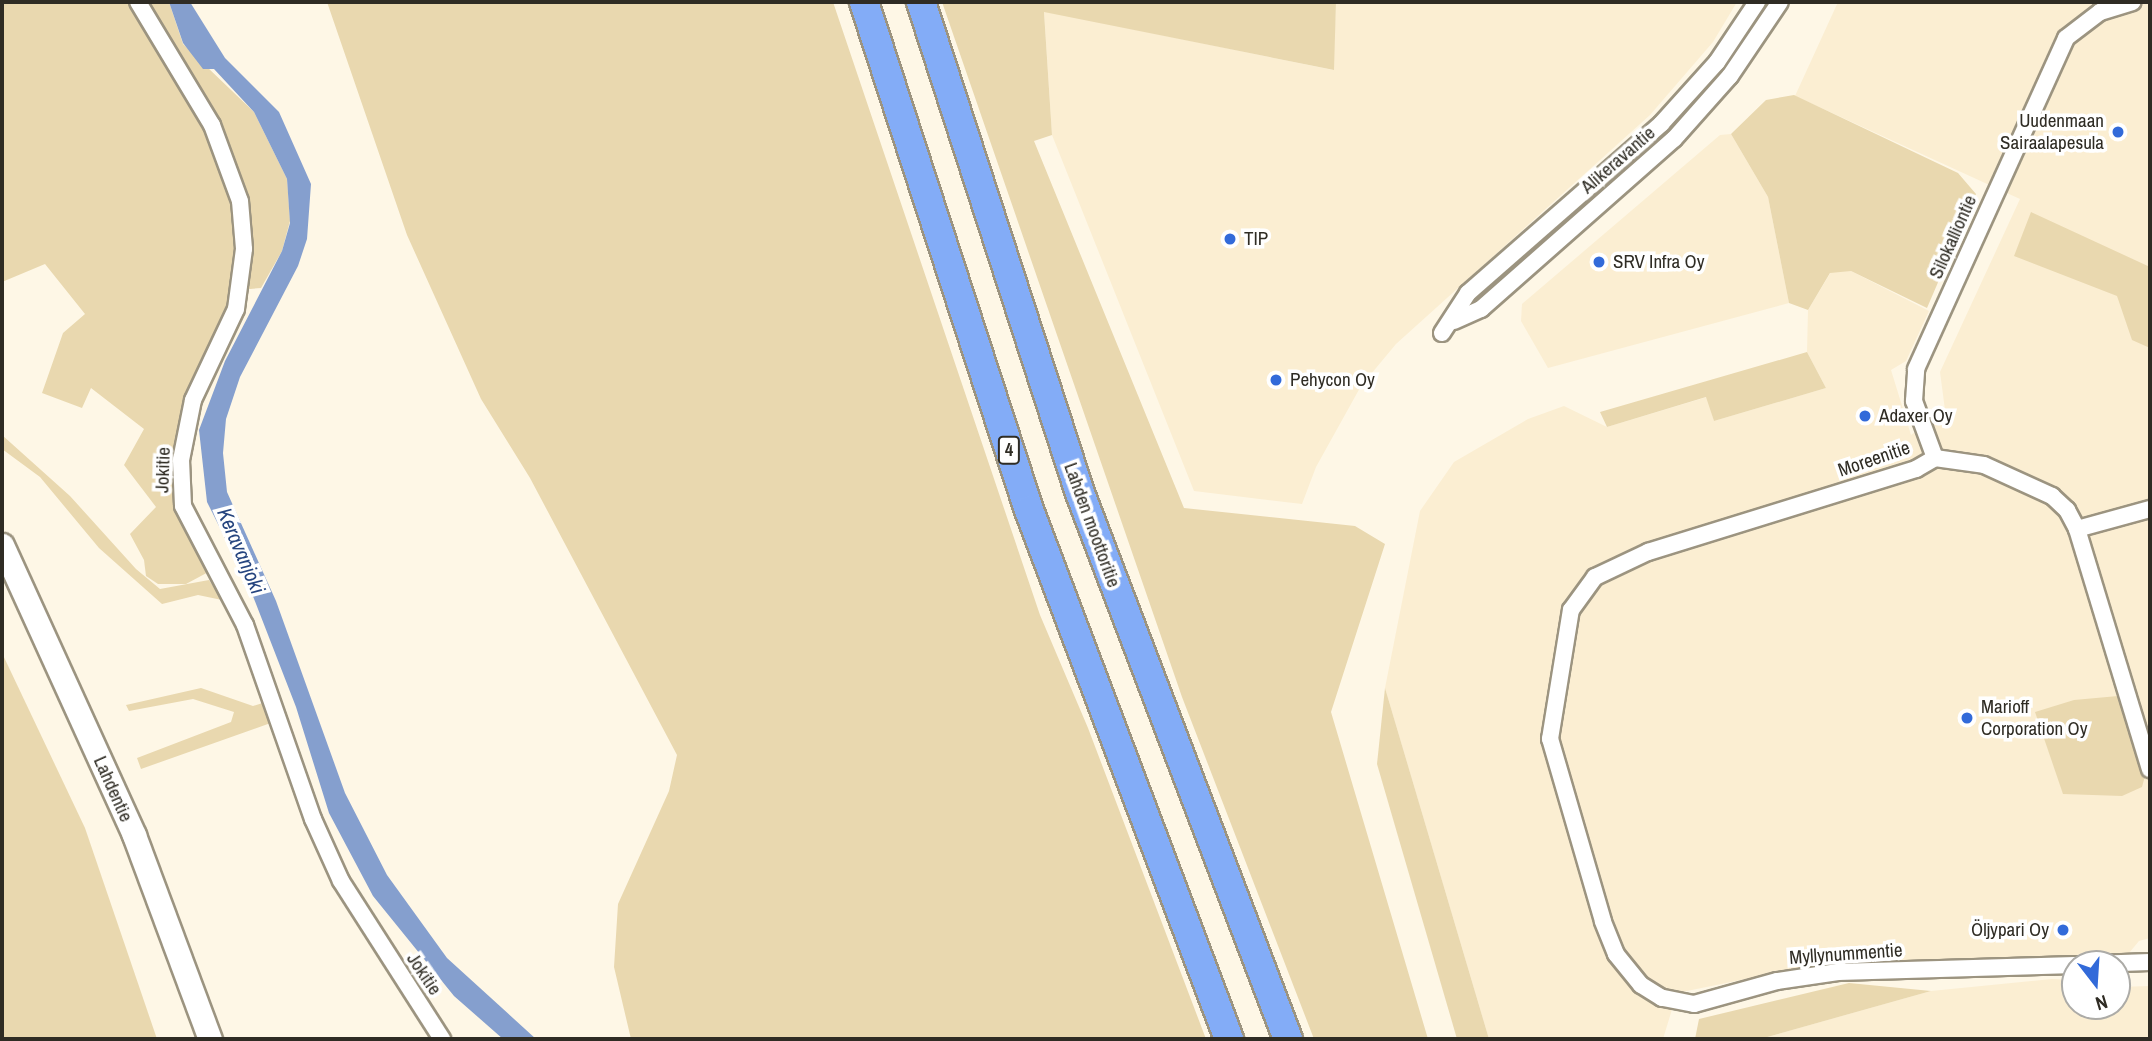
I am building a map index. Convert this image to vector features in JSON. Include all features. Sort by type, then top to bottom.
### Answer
[{"type":"highway","name":"4","points":[[864,2],[1029,510],[1229,1039]]},
{"type":"highway","name":"Lahden moottoritie","points":[[921,2],[1080,493],[1287,1039]]},
{"type":"main road","name":"Lahdentie","points":[[2,545],[134,835],[210,1039]]},
{"type":"street","name":"Jokitie","points":[[138,2],[212,125],[240,201],[244,249],[236,309],[193,400],[181,460],[183,506],[245,625],[313,819],[341,881],[442,1039]]},
{"type":"street","name":"Alikeravantie","points":[[1442,333],[1454,320],[1468,293],[1661,124],[1717,62],[1757,2]]},
{"type":"street","name":"Alikeravantie","points":[[1454,320],[1481,309],[1674,139],[1730,76],[1780,2]]},
{"type":"street","name":"Silokalliontie","points":[[1936,458],[1926,443],[1914,401],[1916,369],[2066,38],[2099,12],[2133,2]]},
{"type":"street","name":"Moreenitie","points":[[1550,739],[1571,610],[1595,577],[1648,552],[1916,469],[1936,458],[1984,465],[2052,496],[2067,510],[2077,529],[2150,769]]},
{"type":"street","points":[[2077,529],[2150,509]]},
{"type":"street","name":"Myllynummentie","points":[[1550,739],[1615,954],[1627,973],[1662,998],[1711,1002],[1777,981],[1838,972],[2061,965]]},
{"type":"street","points":[[2131,963],[2150,962]]},
{"type":"shaded area","points":[[2,2],[169,2],[183,44],[254,112],[287,179],[290,221],[282,251],[261,288],[238,290],[193,400],[183,506],[214,569],[186,584],[158,584],[146,576],[144,560],[130,534],[156,507],[124,465],[144,429],[91,388],[82,408],[42,393],[63,333],[85,314],[45,264],[2,282]]},
{"type":"shaded area","points":[[327,2],[833,2],[1040,615],[1088,728],[1206,1039],[631,1039],[614,967],[618,904],[669,791],[677,755],[530,478],[481,399],[407,235]]},
{"type":"shaded area","points":[[942,2],[1336,2],[1334,70],[1044,12],[1052,135],[1034,141],[1184,508],[1355,526],[1385,544],[1331,712],[1428,1039],[1314,1039],[1182,697]]},
{"type":"shaded area","points":[[1336,2],[1737,2],[1713,42],[1650,115],[1396,344],[1361,386],[1316,467],[1302,504],[1194,491],[1052,135],[1044,11],[1333,70]]},
{"type":"shaded area","points":[[1838,2],[2150,2],[2150,938],[2139,941],[2131,951],[2061,950],[2061,956],[1804,967],[1677,993],[1663,1039],[1489,1039],[1385,688],[1420,511],[1454,462],[1528,419],[1564,406],[1607,427],[1707,397],[1714,421],[1826,388],[1807,352],[1808,310],[1831,272],[1851,271],[1929,311],[1906,361],[1891,370],[1911,435],[1945,410],[1940,372],[2020,199],[1795,96]]},
{"type":"shaded area","points":[[1794,95],[1958,173],[1976,194],[1927,308],[1851,271],[1830,273],[1808,310],[1789,303],[1768,197],[1731,134],[1766,100]]},
{"type":"shaded area","points":[[1731,134],[1768,197],[1789,303],[1548,368],[1521,321],[1522,304],[1720,135]]},
{"type":"shaded area","points":[[2031,212],[2150,267],[2150,348],[2132,340],[2117,296],[2014,256]]},
{"type":"shaded area","points":[[1807,352],[1826,388],[1714,421],[1706,397],[1607,427],[1600,412]]},
{"type":"shaded area","points":[[2,435],[70,496],[136,569],[160,589],[209,580],[222,600],[198,595],[162,604],[99,548],[40,477],[2,449]]},
{"type":"shaded area","points":[[2,653],[85,828],[157,1039],[2,1039]]},
{"type":"shaded area","points":[[201,688],[253,706],[272,700],[279,720],[141,769],[137,758],[231,722],[234,712],[193,699],[129,711],[126,705]]},
{"type":"shaded area","points":[[1385,688],[1489,1039],[1457,1039],[1377,764]]},
{"type":"shaded area","points":[[2118,696],[2145,776],[2142,787],[2122,796],[2063,794],[2035,712],[2074,700]]},
{"type":"shaded area","points":[[2061,979],[2061,1020],[2131,1020],[2131,987],[2150,986],[2150,1039],[1760,1039],[1931,991]]},
{"type":"shaded area","points":[[1849,983],[1931,991],[1760,1039],[1695,1039],[1699,1019]]},
{"type":"water","name":"Keravanjoki","points":[[169,2],[190,2],[225,58],[279,112],[311,184],[307,239],[298,266],[240,377],[226,419],[223,453],[227,492],[276,601],[345,793],[387,875],[447,958],[536,1039],[503,1039],[454,996],[373,896],[329,813],[296,707],[249,586],[207,502],[199,430],[225,361],[282,251],[290,223],[287,179],[254,112],[214,69],[203,69],[183,43]]},
{"type":"place","name":"Uudenmaan Sairaalapesula","points":[[2118,132]]},
{"type":"place","name":"TIP","points":[[1230,239]]},
{"type":"place","name":"SRV Infra Oy","points":[[1599,262]]},
{"type":"place","name":"Pehycon Oy","points":[[1276,380]]},
{"type":"place","name":"Adaxer Oy","points":[[1865,416]]},
{"type":"place","name":"Marioff Corporation Oy","points":[[1967,718]]},
{"type":"place","name":"Öljypari Oy","points":[[2063,930]]}]
